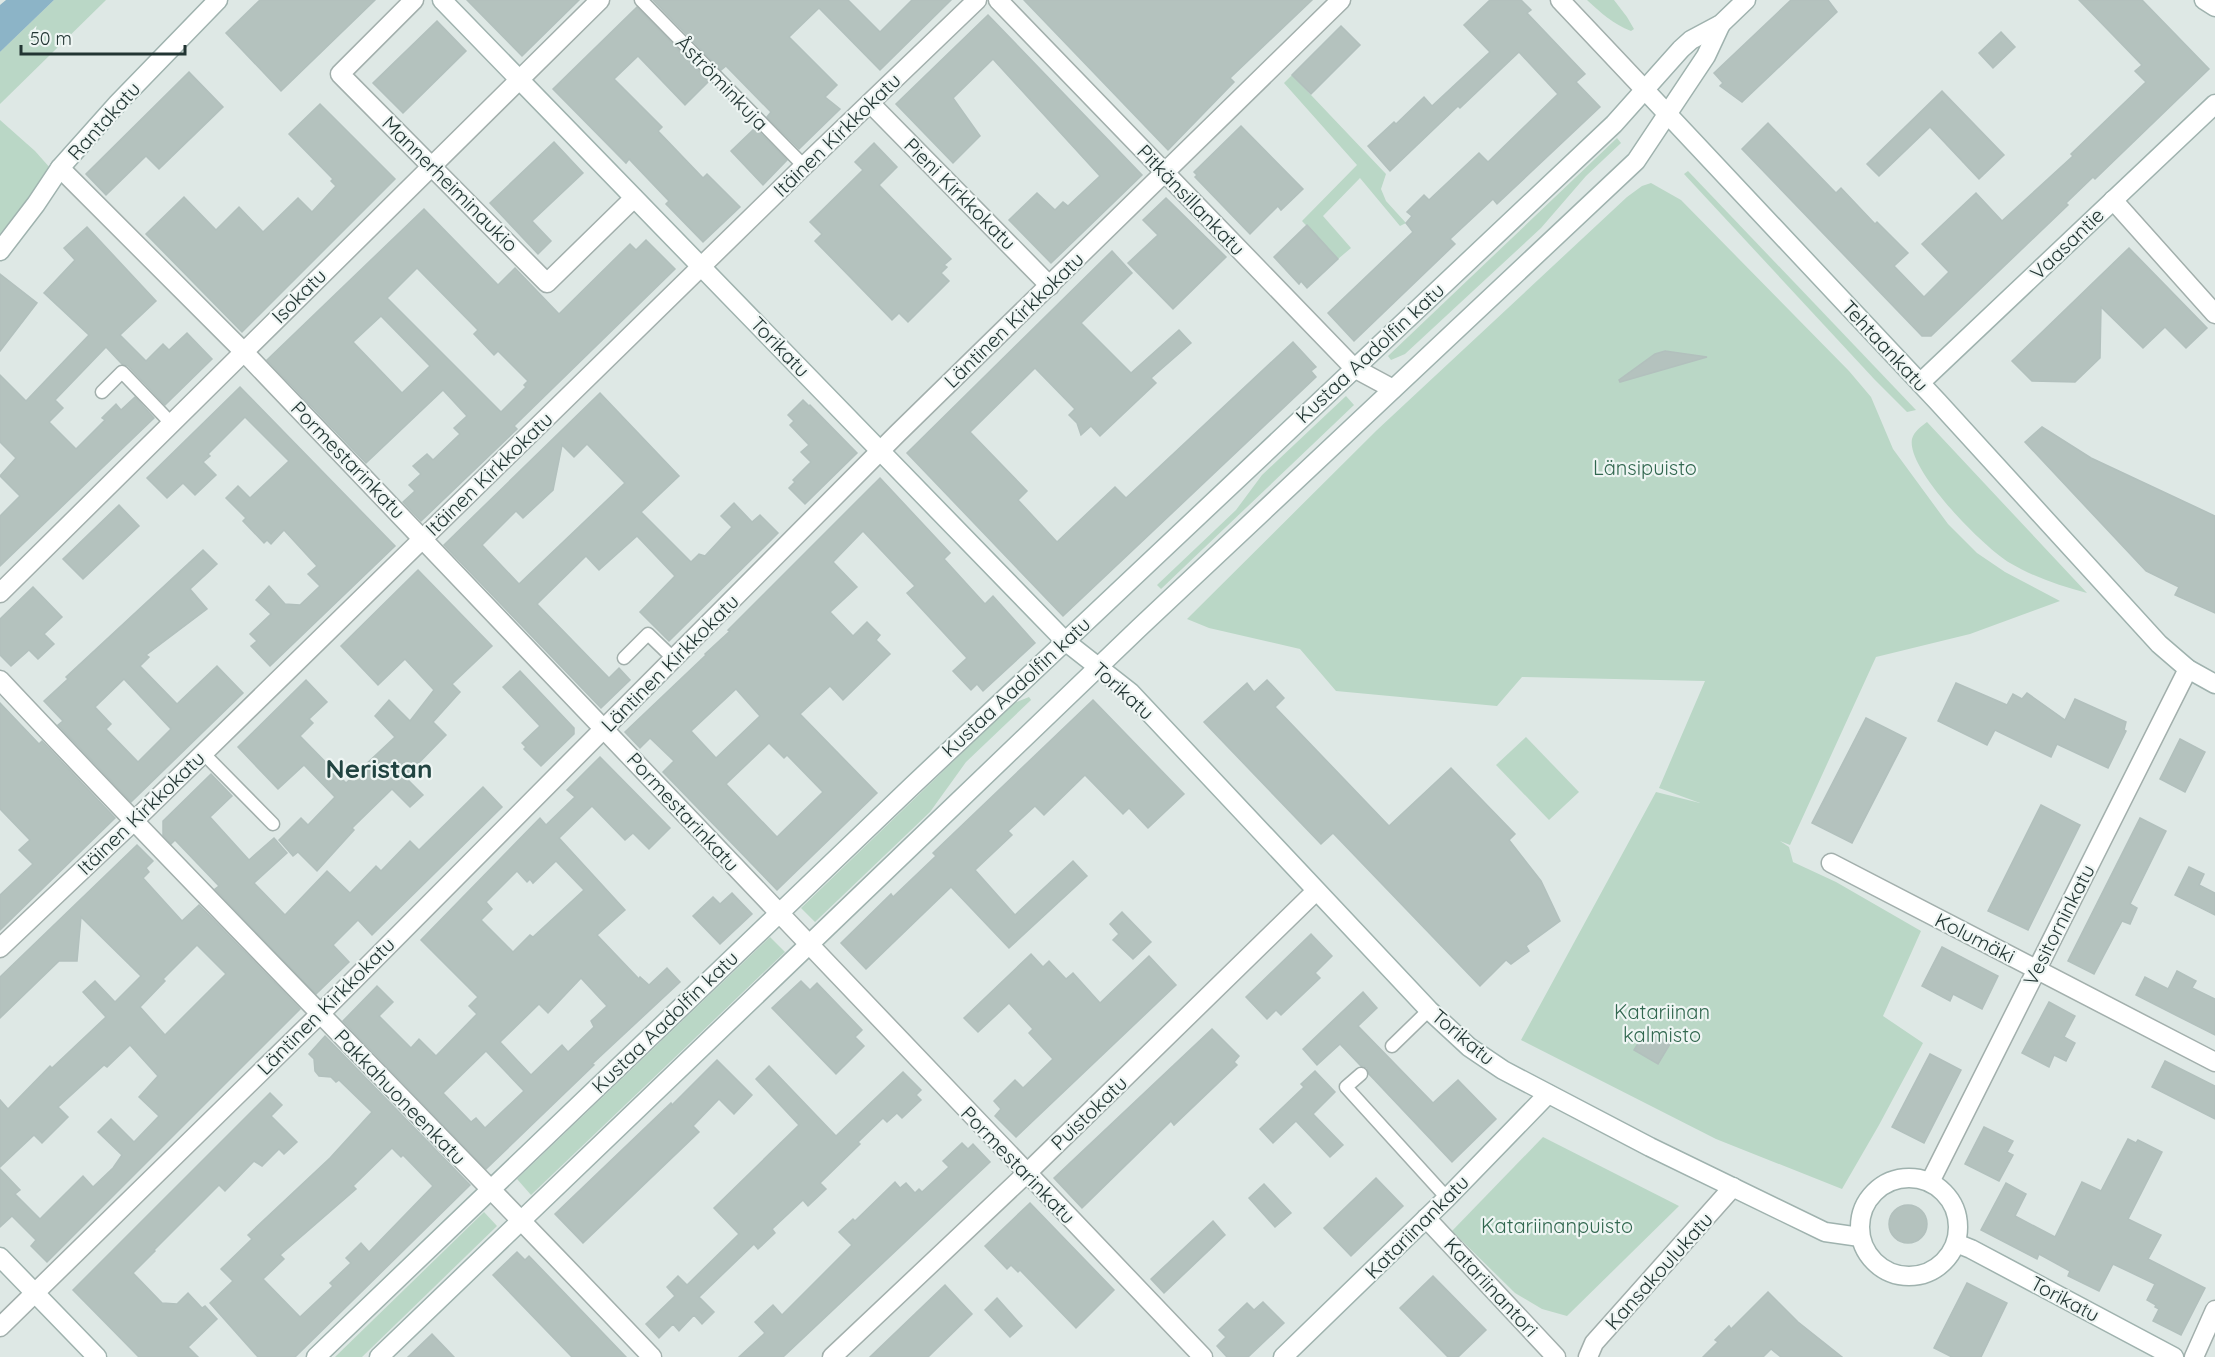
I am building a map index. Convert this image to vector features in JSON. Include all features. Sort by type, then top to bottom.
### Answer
[{"type":"street","name":"Rantakatu","points":[[0,251],[60,168],[118,103],[218,0]]},
{"type":"street","name":"Mannerheiminaukio","points":[[414,0],[340,74],[547,283],[634,198]]},
{"type":"street","name":"Torikatu","points":[[442,0],[1065,641],[1130,693],[1429,1010],[1469,1047],[1503,1070],[1650,1147],[1825,1232],[1860,1237]]},
{"type":"street","name":"Isokatu","points":[[0,592],[600,0]]},
{"type":"street","name":"Itäinen Kirkkokatu","points":[[0,948],[133,822],[977,0]]},
{"type":"street","name":"Pitkänsillankatu","points":[[998,0],[1354,368],[1393,388]]},
{"type":"street","name":"Läntinen Kirkkokatu","points":[[0,1327],[320,1014],[880,451],[1341,0]]},
{"type":"street","name":"Tehtaankatu","points":[[1560,0],[1920,383],[2159,644],[2188,669],[2215,684]]},
{"type":"street","name":"Kustaa Aadolfin katu","points":[[316,1357],[778,913],[1614,124],[1691,40],[1721,24],[1746,0]]},
{"type":"street","points":[[2204,0],[2215,7]]},
{"type":"street","name":"Kustaa Aadolfin katu","points":[[379,1357],[1393,388],[1636,161],[1706,56],[1721,24]]},
{"type":"street","name":"Pieni Kirkkokatu","points":[[870,103],[1050,286]]},
{"type":"street","name":"Vaasantie","points":[[1920,383],[2215,104]]},
{"type":"street","name":"Pormestarinkatu","points":[[60,168],[243,351],[423,538],[808,945],[1203,1357]]},
{"type":"street","points":[[2113,200],[2215,314]]},
{"type":"street","name":"Vesitorninkatu","points":[[1930,1182],[2188,669]]},
{"type":"street","name":"Pakkahuoneenkatu","points":[[1,682],[133,822],[652,1357]]},
{"type":"street","name":"Kolumäki","points":[[1831,863],[2215,1062]]},
{"type":"street","name":"Puistokatu","points":[[832,1357],[1027,1173],[1316,891]]},
{"type":"street","name":"Katariinankatu","points":[[1283,1357],[1447,1198],[1548,1094]]},
{"type":"street","points":[[1915,1177],[1930,1182],[1952,1201],[1959,1229],[1956,1244],[1948,1258],[1936,1269],[1922,1275],[1906,1277],[1890,1273],[1876,1265],[1866,1252],[1860,1237],[1859,1221],[1863,1206],[1872,1193],[1884,1183],[1899,1178],[1915,1177]]},
{"type":"street","name":"Kansakoulukatu","points":[[1588,1357],[1594,1343],[1733,1187]]},
{"type":"street","name":"Katariinantori","points":[[1426,1218],[1556,1357]]},
{"type":"street","name":"Torikatu","points":[[1956,1244],[2174,1357]]},
{"type":"street","points":[[0,1257],[97,1357]]},
{"type":"street","points":[[2194,1357],[2215,1310]]},
{"type":"lane","name":"Åströminkuja","points":[[641,0],[804,166]]},
{"type":"lane","points":[[102,392],[122,372],[171,423]]},
{"type":"lane","points":[[624,658],[648,634],[674,659]]},
{"type":"lane","points":[[203,753],[273,824]]},
{"type":"lane","points":[[1392,1046],[1429,1010]]},
{"type":"lane","points":[[1361,1074],[1346,1087],[1447,1198]]},
{"type":"green space","points":[[54,0],[106,0],[0,104],[0,52]]},
{"type":"green space","points":[[1587,0],[1614,0],[1634,29],[1631,31],[1618,25]]},
{"type":"green space","points":[[1292,75],[1386,174],[1381,189],[1386,201],[1406,223],[1400,226],[1360,178],[1323,216],[1351,248],[1338,259],[1302,221],[1357,165],[1284,83]]},
{"type":"green space","points":[[0,120],[35,151],[51,169],[0,234]]},
{"type":"green space","points":[[1617,138],[1621,143],[1586,176],[1541,228],[1405,354],[1391,360],[1388,356]]},
{"type":"green space","points":[[1688,171],[1916,410],[1907,412],[1875,380],[1684,174]]},
{"type":"green space","name":"Länsipuisto","points":[[1651,183],[1681,200],[1849,371],[1871,397],[1893,449],[1948,524],[1977,553],[2005,572],[2060,601],[1970,634],[1876,657],[1790,845],[1780,841],[1789,847],[1793,862],[1836,882],[1921,931],[1883,1016],[1923,1043],[1842,1189],[1716,1139],[1521,1040],[1656,792],[1700,803],[1659,788],[1705,681],[1522,677],[1497,706],[1336,691],[1300,649],[1209,628],[1187,619],[1377,430],[1627,197],[1642,186]]},
{"type":"green space","points":[[1346,396],[1354,405],[1161,589],[1157,585],[1236,510],[1262,475]]},
{"type":"green space","points":[[1927,422],[2087,593],[2047,581],[2010,563],[1983,542],[1949,507],[1921,469],[1913,452],[1913,436]]},
{"type":"green space","points":[[1029,697],[1031,700],[966,762],[930,812],[815,922],[801,908],[1014,703]]},
{"type":"green space","points":[[1526,737],[1579,792],[1549,820],[1496,765]]},
{"type":"green space","points":[[770,937],[785,952],[531,1195],[517,1179]]},
{"type":"green space","name":"Katariinanpuisto","points":[[1543,1137],[1679,1206],[1567,1316],[1542,1309],[1515,1293],[1452,1231]]},
{"type":"green space","points":[[484,1212],[497,1226],[362,1357],[335,1357]]},
{"type":"water","points":[[6,0],[54,0],[0,52],[0,5]]},
{"type":"building","points":[[260,0],[375,0],[281,91],[226,33]]},
{"type":"building","points":[[467,0],[579,0],[522,56]]},
{"type":"building","points":[[653,0],[848,0],[880,32],[912,0],[951,0],[880,70],[819,8],[789,37],[837,85],[825,97],[840,109],[799,149],[767,117],[771,112],[726,66],[721,70]]},
{"type":"building","points":[[1024,0],[1312,0],[1230,78],[1234,82],[1168,150]]},
{"type":"building","points":[[1490,0],[1521,0],[1531,10],[1527,13],[1585,74],[1576,82],[1600,107],[1497,204],[1493,199],[1450,239],[1455,244],[1354,341],[1328,313],[1413,232],[1406,223],[1412,216],[1407,212],[1424,195],[1429,200],[1479,153],[1488,162],[1558,94],[1519,52],[1390,171],[1368,146],[1394,122],[1396,124],[1424,97],[1432,106],[1490,52],[1464,25]]},
{"type":"building","points":[[1791,0],[1828,0],[1837,12],[1742,102],[1720,86],[1723,83],[1714,73]]},
{"type":"building","points":[[2079,0],[2142,0],[2209,69],[2095,179],[2093,177],[2066,203],[2068,205],[1931,336],[1922,336],[1742,149],[1768,123],[1836,193],[1841,188],[1875,224],[1877,222],[1908,253],[1894,266],[1924,297],[1949,272],[1922,244],[1976,193],[2002,221],[2073,156],[2071,154],[2146,82],[2135,71],[2142,65]]},
{"type":"building","points":[[637,7],[709,81],[685,105],[638,56],[614,79],[662,127],[658,131],[703,178],[707,174],[740,207],[703,242],[666,204],[669,201],[629,159],[626,163],[553,89]]},
{"type":"building","points":[[988,15],[1142,175],[1051,263],[1009,220],[1037,193],[1055,210],[1063,202],[1068,206],[1100,176],[993,59],[953,98],[980,136],[953,163],[896,104]]},
{"type":"building","points":[[437,21],[466,51],[403,113],[373,83]]},
{"type":"building","points":[[1341,26],[1360,45],[1311,94],[1292,75]]},
{"type":"building","points":[[2001,32],[2015,47],[1993,68],[1979,53]]},
{"type":"building","points":[[189,72],[223,107],[159,169],[146,156],[106,195],[86,174]]},
{"type":"building","points":[[1942,91],[2004,155],[1979,179],[1930,127],[1879,176],[1867,164]]},
{"type":"building","points":[[320,104],[395,179],[242,332],[146,234],[184,197],[216,230],[239,207],[263,232],[298,198],[312,212],[336,186],[331,181],[333,179],[289,134]]},
{"type":"building","points":[[1241,126],[1303,189],[1281,210],[1278,206],[1250,234],[1195,177],[1197,175],[1194,172]]},
{"type":"building","points":[[755,128],[787,160],[763,185],[731,151]]},
{"type":"building","points":[[554,142],[583,173],[532,221],[551,241],[538,254],[490,203]]},
{"type":"building","points":[[874,143],[897,167],[879,185],[951,259],[944,265],[947,267],[941,273],[949,281],[908,322],[899,313],[892,320],[815,241],[822,234],[810,222],[863,170],[855,162]]},
{"type":"building","points":[[1166,198],[1226,257],[1173,309],[1128,263],[1158,235],[1143,220]]},
{"type":"building","points":[[424,209],[498,285],[515,268],[559,314],[630,244],[636,250],[646,240],[675,269],[514,426],[517,429],[421,521],[403,502],[415,491],[409,485],[421,474],[413,466],[427,454],[433,460],[460,434],[454,428],[467,416],[443,390],[366,463],[267,360]],"holes":[[[417,268],[478,330],[474,334],[494,355],[498,351],[528,381],[524,385],[526,387],[501,412],[387,298]],[[381,316],[430,366],[402,393],[353,342]]]},
{"type":"building","points":[[1307,225],[1338,259],[1307,288],[1301,281],[1299,284],[1274,257]]},
{"type":"building","points":[[87,227],[156,301],[120,335],[146,361],[163,344],[169,350],[187,333],[212,359],[165,405],[128,366],[122,364],[106,347],[55,400],[63,408],[49,422],[76,449],[105,420],[102,418],[116,404],[121,410],[135,397],[154,418],[0,566],[0,516],[20,496],[0,476],[16,458],[0,442],[0,375],[26,401],[89,335],[44,293],[75,260],[64,248]]},
{"type":"building","points":[[2129,248],[2207,328],[2186,348],[2165,327],[2143,348],[2101,307],[2100,358],[2075,382],[2032,381],[2012,361]]},
{"type":"building","points":[[1112,251],[1132,273],[1081,323],[1131,373],[1179,330],[1191,343],[1151,378],[1156,383],[1100,436],[1091,426],[1081,435],[1077,423],[1069,415],[1075,409],[1035,368],[970,432],[1027,491],[1018,500],[1057,542],[1115,487],[1126,498],[1293,342],[1316,367],[1311,371],[1316,377],[1063,616],[907,453]]},
{"type":"building","points":[[0,274],[37,303],[0,351]]},
{"type":"building","points":[[1665,351],[1707,357],[1620,382],[1619,380],[1655,354]]},
{"type":"building","points":[[240,387],[395,546],[270,666],[251,646],[257,641],[250,634],[271,614],[256,600],[269,586],[285,604],[300,605],[320,586],[308,574],[317,566],[284,530],[271,544],[267,540],[264,543],[243,521],[246,518],[226,498],[238,486],[250,498],[289,461],[245,417],[208,454],[210,456],[203,462],[216,475],[195,495],[183,483],[167,498],[147,478]]},
{"type":"building","points":[[600,393],[679,476],[641,512],[691,562],[699,554],[705,556],[732,527],[721,516],[734,503],[752,522],[760,515],[778,533],[669,641],[640,612],[675,576],[637,536],[599,570],[586,556],[537,604],[609,678],[619,668],[630,680],[601,708],[444,545]],"holes":[[[587,444],[625,483],[519,584],[482,545],[516,511],[523,518],[553,490],[562,445],[574,457]]]},
{"type":"building","points":[[803,400],[857,453],[805,504],[789,488],[795,482],[793,480],[811,462],[801,452],[809,445],[790,425],[794,421],[788,415]]},
{"type":"building","points":[[2042,427],[2091,458],[2215,516],[2215,613],[2175,595],[2179,587],[2146,571],[2025,442]]},
{"type":"building","points":[[880,478],[950,553],[944,559],[985,604],[993,596],[1035,643],[983,691],[977,684],[971,690],[953,671],[967,658],[907,593],[915,586],[863,531],[833,562],[857,587],[830,612],[853,636],[867,622],[880,635],[876,640],[890,654],[843,700],[830,686],[800,714],[877,793],[777,890],[663,772],[674,761],[650,738],[640,748],[625,732],[706,655],[730,631],[728,630]],"holes":[[[736,689],[760,716],[716,758],[691,731]],[[769,743],[784,758],[787,755],[823,792],[777,837],[726,784]]]},
{"type":"building","points":[[119,505],[139,526],[83,579],[63,559]]},
{"type":"building","points":[[203,550],[217,564],[190,589],[207,609],[146,655],[149,657],[140,666],[177,704],[217,666],[243,693],[131,802],[58,725],[63,721],[44,701],[68,679],[66,677]],"holes":[[[124,679],[171,729],[138,762],[106,729],[111,724],[95,707]]]},
{"type":"building","points":[[418,570],[492,646],[452,684],[460,692],[433,722],[446,735],[405,777],[423,795],[410,807],[392,789],[352,828],[354,830],[317,871],[298,852],[293,856],[279,840],[301,818],[308,825],[335,797],[304,765],[278,789],[238,747],[306,680],[327,702],[309,719],[313,723],[300,736],[346,783],[395,737],[375,716],[389,700],[410,721],[434,690],[405,659],[378,685],[341,646]]},
{"type":"building","points":[[33,587],[62,617],[44,634],[54,644],[38,659],[29,650],[11,666],[0,655],[0,619]]},
{"type":"building","points":[[520,671],[574,728],[574,734],[541,766],[524,749],[526,747],[522,743],[540,726],[503,687]]},
{"type":"building","points":[[1267,680],[1284,698],[1275,707],[1389,826],[1451,768],[1515,834],[1509,840],[1541,881],[1560,921],[1526,946],[1529,951],[1511,964],[1506,960],[1480,986],[1333,833],[1321,844],[1204,722],[1247,683],[1254,692]]},
{"type":"building","points":[[1956,683],[2007,705],[2013,694],[2022,699],[2027,693],[2065,720],[2075,699],[2126,722],[2124,730],[2126,731],[2108,768],[2057,744],[2051,757],[1995,730],[1987,745],[1938,721]]},
{"type":"building","points":[[1093,700],[1184,794],[1148,828],[1129,808],[1123,814],[1085,775],[1044,815],[1035,806],[1008,831],[1012,835],[975,870],[1015,915],[1073,861],[1087,876],[1009,948],[951,887],[866,969],[841,943],[891,894],[893,897],[936,856],[933,853]]},
{"type":"building","points":[[0,703],[39,744],[42,741],[115,818],[0,930],[0,895],[33,864],[19,850],[30,840],[0,809]]},
{"type":"building","points":[[1866,718],[1906,738],[1852,843],[1812,823]]},
{"type":"building","points":[[2180,739],[2205,752],[2185,792],[2160,779]]},
{"type":"building","points":[[600,757],[670,828],[649,849],[633,833],[625,840],[592,806],[559,838],[625,910],[597,935],[639,979],[640,977],[649,985],[667,968],[680,982],[592,1064],[594,1065],[486,1169],[343,1021],[377,986],[393,1002],[379,1016],[411,1048],[419,1039],[436,1056],[477,1014],[469,1006],[478,997],[421,940],[540,818],[546,825],[575,797],[567,790]],"holes":[[[556,861],[584,890],[533,937],[530,935],[513,952],[481,920],[492,909],[486,902],[517,871],[527,882],[530,879],[533,883]],[[581,978],[607,1006],[591,1021],[594,1027],[568,1052],[562,1045],[531,1075],[500,1042],[539,1004],[548,1013]],[[486,1051],[524,1091],[485,1128],[476,1118],[471,1122],[443,1093]]]},
{"type":"building","points":[[211,774],[232,796],[210,817],[249,860],[274,838],[287,853],[254,883],[285,915],[327,871],[350,893],[376,866],[381,871],[410,841],[419,850],[483,787],[502,807],[372,935],[358,920],[333,945],[349,962],[316,994],[215,889],[219,886],[175,840],[171,844],[163,835],[163,821]]},
{"type":"building","points":[[2041,805],[2080,825],[2028,930],[1988,911]]},
{"type":"building","points":[[2140,818],[2166,831],[2130,904],[2137,908],[2130,924],[2122,921],[2094,974],[2068,961]]},
{"type":"building","points":[[137,845],[153,861],[146,868],[149,872],[143,878],[182,921],[199,905],[300,1009],[47,1262],[31,1246],[36,1240],[12,1216],[0,1227],[0,1169],[20,1190],[15,1194],[40,1219],[83,1176],[93,1187],[113,1168],[122,1155],[98,1132],[111,1119],[134,1142],[159,1116],[139,1097],[158,1076],[130,1045],[107,1067],[104,1065],[58,1107],[68,1117],[42,1143],[34,1135],[0,1167],[0,1100],[8,1109],[50,1066],[52,1068],[106,1017],[83,992],[95,981],[115,1002],[141,976],[81,917],[77,961],[59,961],[0,1018],[0,977]],"holes":[[[197,945],[226,974],[165,1035],[140,1007],[165,981],[163,979]]]},
{"type":"building","points":[[2189,867],[2204,874],[2199,885],[2215,893],[2215,915],[2175,895]]},
{"type":"building","points":[[732,893],[752,914],[720,944],[693,916],[713,897],[720,904]]},
{"type":"building","points":[[1122,912],[1151,942],[1133,959],[1113,940],[1119,934],[1110,924]]},
{"type":"building","points":[[1311,934],[1332,956],[1315,973],[1320,978],[1281,1015],[1276,1010],[1267,1019],[1246,997]]},
{"type":"building","points":[[1942,947],[1998,976],[1982,1009],[1953,994],[1950,1001],[1922,986]]},
{"type":"building","points":[[1031,954],[1043,967],[1049,961],[1066,979],[1073,973],[1100,1003],[1149,956],[1176,985],[1016,1137],[995,1116],[1001,1109],[994,1101],[1015,1080],[1023,1088],[1053,1059],[1029,1033],[1033,1029],[1009,1003],[978,1032],[964,1018]]},
{"type":"building","points":[[2177,971],[2196,981],[2192,988],[2215,999],[2215,1035],[2136,995],[2145,977],[2168,989]]},
{"type":"building","points":[[801,981],[810,990],[817,983],[862,1030],[855,1037],[864,1046],[836,1074],[772,1008]]},
{"type":"building","points":[[1363,992],[1377,1008],[1358,1026],[1433,1103],[1458,1080],[1496,1119],[1452,1162],[1369,1074],[1367,1068],[1361,1066],[1340,1044],[1317,1065],[1303,1049]]},
{"type":"building","points":[[2049,1002],[2075,1016],[2064,1037],[2075,1043],[2066,1061],[2054,1055],[2049,1067],[2022,1053]]},
{"type":"building","points":[[1212,1029],[1239,1056],[1234,1062],[1237,1065],[1174,1125],[1171,1121],[1082,1208],[1054,1178]]},
{"type":"building","points":[[1647,1029],[1670,1044],[1658,1064],[1634,1050]]},
{"type":"building","points":[[325,1036],[470,1185],[295,1357],[258,1357],[210,1303],[233,1281],[221,1269],[252,1239],[248,1235],[330,1158],[372,1112],[339,1080],[336,1082],[331,1077],[319,1076],[315,1071],[314,1059],[309,1054]],"holes":[[[392,1148],[401,1157],[403,1155],[433,1186],[369,1252],[361,1243],[346,1258],[351,1263],[330,1283],[333,1286],[300,1317],[263,1279],[284,1259],[280,1255],[356,1189],[353,1186]]]},
{"type":"building","points":[[1930,1054],[1961,1070],[1924,1143],[1892,1127]]},
{"type":"building","points":[[717,1060],[752,1095],[734,1114],[719,1099],[693,1126],[699,1132],[583,1243],[555,1214]]},
{"type":"building","points":[[2165,1061],[2215,1086],[2215,1119],[2152,1087]]},
{"type":"building","points":[[769,1066],[836,1136],[903,1072],[921,1090],[916,1095],[921,1100],[902,1118],[897,1113],[887,1122],[883,1118],[820,1183],[826,1189],[808,1206],[803,1200],[772,1229],[775,1233],[758,1249],[754,1244],[699,1297],[714,1312],[702,1324],[694,1315],[679,1331],[673,1324],[659,1338],[646,1324],[675,1296],[667,1287],[678,1276],[687,1285],[739,1234],[714,1208],[799,1125],[756,1079]]},
{"type":"building","points":[[1315,1071],[1335,1092],[1313,1114],[1343,1145],[1330,1157],[1296,1121],[1273,1143],[1260,1129],[1304,1087],[1301,1084]]},
{"type":"building","points":[[270,1093],[282,1105],[271,1116],[297,1142],[284,1154],[279,1149],[262,1166],[254,1161],[225,1191],[219,1185],[133,1273],[162,1303],[177,1304],[188,1293],[202,1308],[205,1306],[217,1319],[188,1347],[198,1357],[139,1357],[73,1290]]},
{"type":"building","points":[[1984,1127],[2013,1141],[2007,1152],[2013,1155],[1999,1181],[1965,1164]]},
{"type":"building","points":[[2128,1139],[2136,1143],[2138,1140],[2162,1152],[2128,1219],[2161,1235],[2148,1259],[2205,1288],[2181,1335],[2153,1321],[2159,1309],[2147,1300],[2155,1284],[2113,1264],[2099,1291],[2068,1276],[2070,1271],[2039,1254],[2037,1259],[1981,1230],[2006,1183],[2026,1194],[2015,1216],[2055,1237],[2082,1182],[2101,1191]]},
{"type":"building","points":[[962,1143],[968,1149],[973,1144],[990,1162],[783,1357],[739,1357],[765,1333],[755,1322],[773,1305],[782,1315],[852,1245],[839,1232],[853,1219],[855,1221],[895,1182],[900,1188],[906,1183],[915,1193],[919,1189],[922,1192],[949,1167],[943,1161]]},
{"type":"building","points":[[1376,1178],[1403,1206],[1351,1256],[1324,1228]]},
{"type":"building","points":[[1264,1184],[1291,1213],[1275,1227],[1249,1198]]},
{"type":"building","points":[[1030,1203],[1114,1290],[1076,1328],[1020,1270],[1018,1272],[1011,1265],[1007,1269],[985,1246]]},
{"type":"building","points":[[1908,1205],[1922,1210],[1927,1224],[1922,1238],[1908,1243],[1894,1238],[1889,1224],[1894,1210]]},
{"type":"building","points":[[1213,1221],[1225,1235],[1164,1293],[1151,1279]]},
{"type":"building","points":[[517,1252],[525,1260],[529,1256],[626,1357],[572,1357],[493,1275]]},
{"type":"building","points":[[1433,1276],[1486,1330],[1458,1357],[1448,1357],[1400,1308]]},
{"type":"building","points":[[1967,1283],[2007,1303],[1981,1357],[1952,1357],[1934,1348]]},
{"type":"building","points":[[945,1285],[972,1314],[928,1357],[870,1357]]},
{"type":"building","points":[[1768,1292],[1798,1322],[1842,1357],[1781,1357],[1771,1349],[1763,1357],[1703,1357],[1718,1342],[1715,1340],[1729,1326],[1731,1329]]},
{"type":"building","points":[[997,1298],[1022,1326],[1010,1337],[985,1310]]},
{"type":"building","points":[[1263,1302],[1284,1323],[1248,1357],[1227,1357],[1217,1346],[1226,1337],[1219,1330],[1247,1303],[1254,1310]]},
{"type":"building","points":[[432,1334],[454,1357],[408,1357]]},
{"type":"district","name":"Neristan","points":[[379,769]]},
{"type":"park label","name":"Katariinan kalmisto","points":[[1662,1024]]}]
